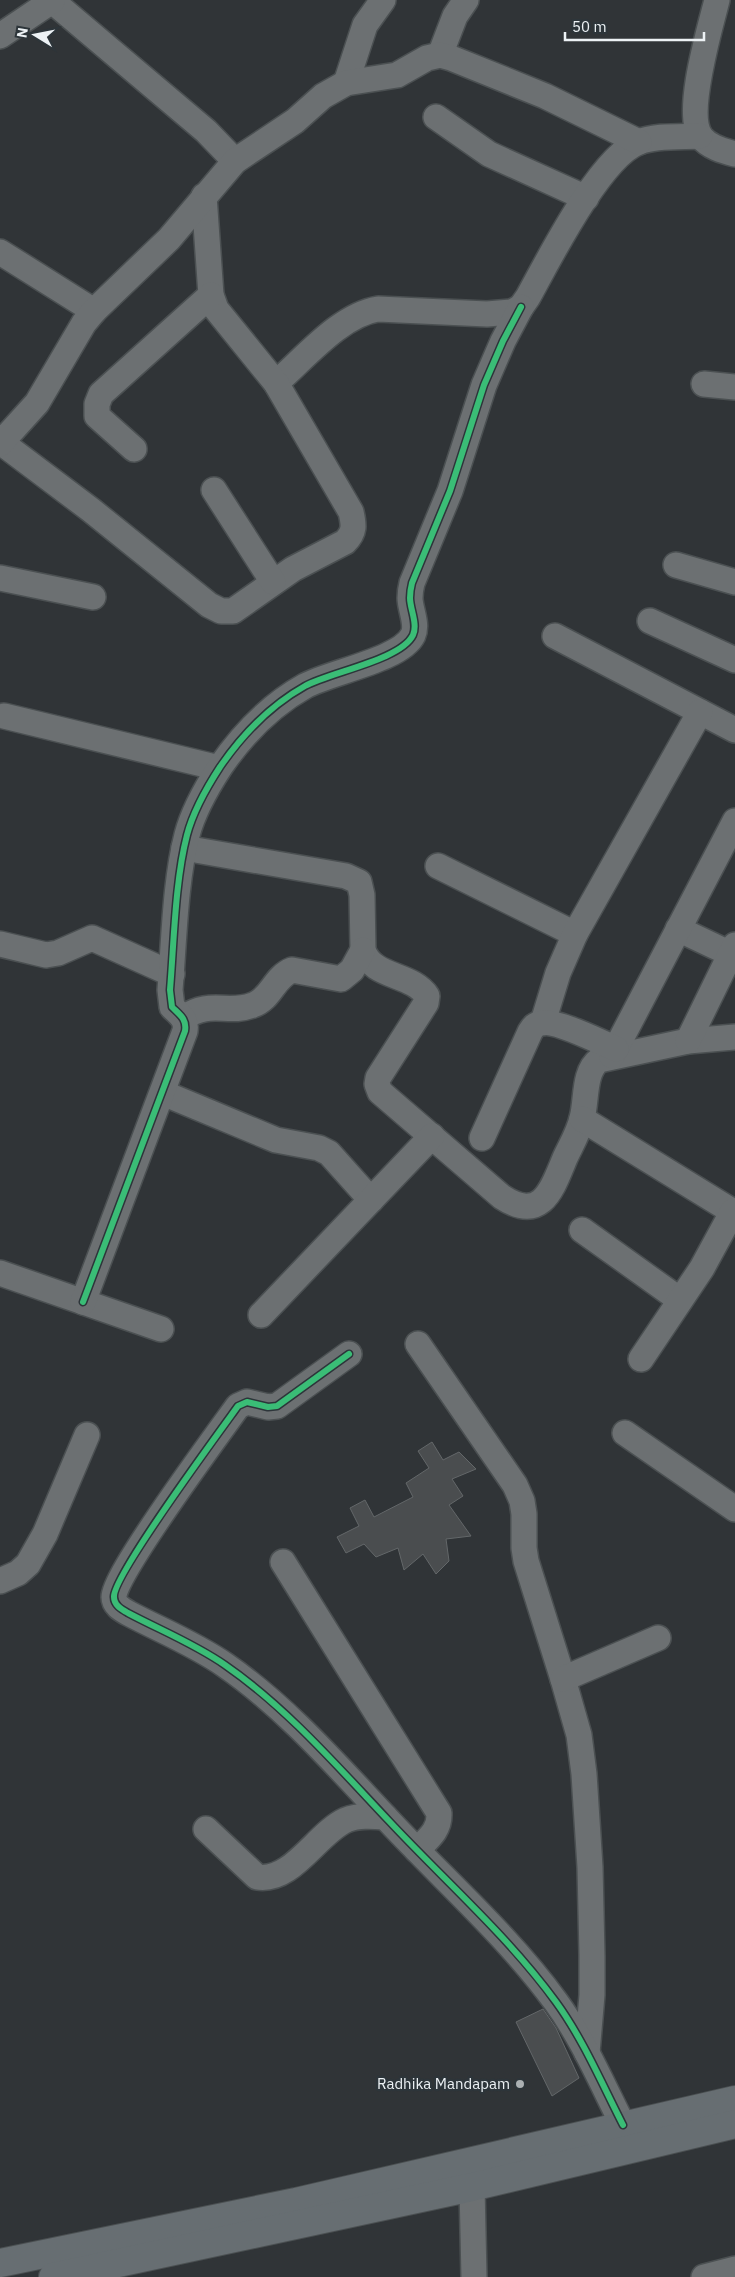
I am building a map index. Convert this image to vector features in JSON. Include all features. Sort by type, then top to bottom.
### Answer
[{"type":"main road","points":[[53,2277],[95,2273],[469,2174],[623,2125],[735,2100]]},
{"type":"main road","points":[[0,2263],[296,2202],[469,2174],[735,2124]]},
{"type":"street","points":[[0,36],[51,0],[206,131],[235,161]]},
{"type":"street","points":[[346,83],[365,24],[383,0]]},
{"type":"street","points":[[440,55],[455,16],[466,0]]},
{"type":"street","points":[[717,0],[696,91],[695,124],[700,136],[709,145],[735,154]]},
{"type":"street","points":[[204,196],[211,295],[216,309],[276,383],[351,512],[354,525],[353,535],[345,542],[293,569],[233,611],[221,611],[209,605],[91,510],[1,443],[37,402],[80,329],[94,311],[169,239],[204,196],[235,161],[295,121],[323,96],[346,83],[397,75],[427,58],[440,55],[545,96],[639,142]]},
{"type":"street","points":[[436,118],[489,154],[586,198]]},
{"type":"street","points":[[83,1302],[185,1031],[186,1024],[172,1007],[170,1000],[184,848],[196,811],[219,768],[236,746],[256,725],[288,697],[318,679],[374,661],[398,650],[409,642],[414,633],[410,599],[412,582],[450,491],[484,385],[503,341],[568,224],[618,157],[639,142],[700,136]]},
{"type":"street","points":[[0,252],[94,311]]},
{"type":"street","points":[[134,450],[98,416],[96,410],[98,399],[108,386],[211,295]]},
{"type":"street","points":[[276,383],[341,325],[367,311],[378,309],[487,314],[512,312],[521,307]]},
{"type":"street","points":[[704,384],[735,387]]},
{"type":"street","points":[[214,490],[273,582]]},
{"type":"street","points":[[676,565],[735,582]]},
{"type":"street","points":[[0,578],[93,597]]},
{"type":"street","points":[[650,620],[735,660]]},
{"type":"street","points":[[555,636],[735,730]]},
{"type":"street","points":[[543,1022],[558,973],[576,934],[700,712]]},
{"type":"street","points":[[4,716],[219,768]]},
{"type":"street","points":[[614,1052],[735,821]]},
{"type":"street","points":[[184,848],[354,878],[359,882],[362,895],[363,950],[369,962],[414,983],[422,988],[427,996],[426,1003],[383,1069],[377,1084],[380,1092],[502,1198],[515,1206],[528,1207],[539,1204],[554,1184],[582,1119],[590,1070],[598,1060],[614,1052],[688,1040],[735,1037]]},
{"type":"street","points":[[438,866],[576,934]]},
{"type":"street","points":[[678,929],[734,952],[688,1040]]},
{"type":"street","points":[[0,944],[46,955],[58,953],[92,938],[172,974]]},
{"type":"street","points":[[183,1018],[200,1008],[246,1008],[256,1005],[263,1000],[279,978],[292,970],[341,979],[352,970],[363,950]]},
{"type":"street","points":[[482,1138],[534,1025],[543,1022],[555,1024],[614,1052]]},
{"type":"street","points":[[162,1093],[276,1140],[319,1148],[329,1153],[371,1200]]},
{"type":"street","points":[[582,1119],[734,1212],[702,1268],[641,1358]]},
{"type":"street","points":[[261,1315],[432,1136]]},
{"type":"street","points":[[582,1230],[680,1300]]},
{"type":"street","points":[[0,1273],[160,1329]]},
{"type":"street","points":[[418,1344],[515,1485],[522,1501],[526,1561],[579,1735],[589,1840],[592,1976],[587,2053]]},
{"type":"street","points":[[349,1354],[277,1406],[268,1408],[247,1402],[238,1406],[145,1539],[115,1588],[114,1597],[118,1608],[201,1651],[244,1679],[290,1719],[503,1937],[556,2003],[587,2053],[623,2125]]},
{"type":"street","points":[[625,1433],[735,1509]]},
{"type":"street","points":[[0,1581],[18,1573],[28,1564],[45,1534],[87,1435]]},
{"type":"street","points":[[283,1562],[439,1813],[440,1822],[437,1830],[417,1850]]},
{"type":"street","points":[[563,1679],[658,1638]]},
{"type":"street","points":[[206,1829],[257,1877],[267,1879],[287,1869],[345,1820],[363,1816],[385,1817]]},
{"type":"street","points":[[469,2174],[474,2277]]},
{"type":"street","points":[[704,2277],[735,2269]]},
{"type":"building","points":[[432,1442],[443,1460],[459,1452],[476,1469],[452,1479],[463,1496],[449,1505],[471,1536],[446,1539],[449,1561],[436,1574],[423,1554],[404,1570],[398,1548],[376,1557],[364,1544],[346,1553],[337,1537],[359,1526],[350,1508],[365,1500],[374,1517],[413,1497],[406,1483],[429,1468],[418,1451]]},
{"type":"building","points":[[543,2009],[556,2028],[579,2078],[552,2096],[516,2022]]},
{"type":"cycle path","points":[[83,1302],[185,1031],[184,1020],[172,1007],[170,990],[175,912],[180,872],[187,835],[197,809],[210,783],[229,755],[248,732],[280,702],[316,681],[364,665],[395,652],[406,644],[413,635],[415,626],[410,602],[412,583],[450,491],[484,385],[503,341],[521,307]]},
{"type":"cycle path","points":[[349,1354],[277,1406],[268,1407],[247,1402],[238,1406],[190,1472],[130,1562],[118,1584],[114,1600],[125,1611],[190,1644],[225,1665],[269,1700],[331,1759],[518,1954],[566,2016],[592,2062],[623,2125]]},
{"type":"place","name":"Radhika Mandapam","points":[[520,2084]]}]
